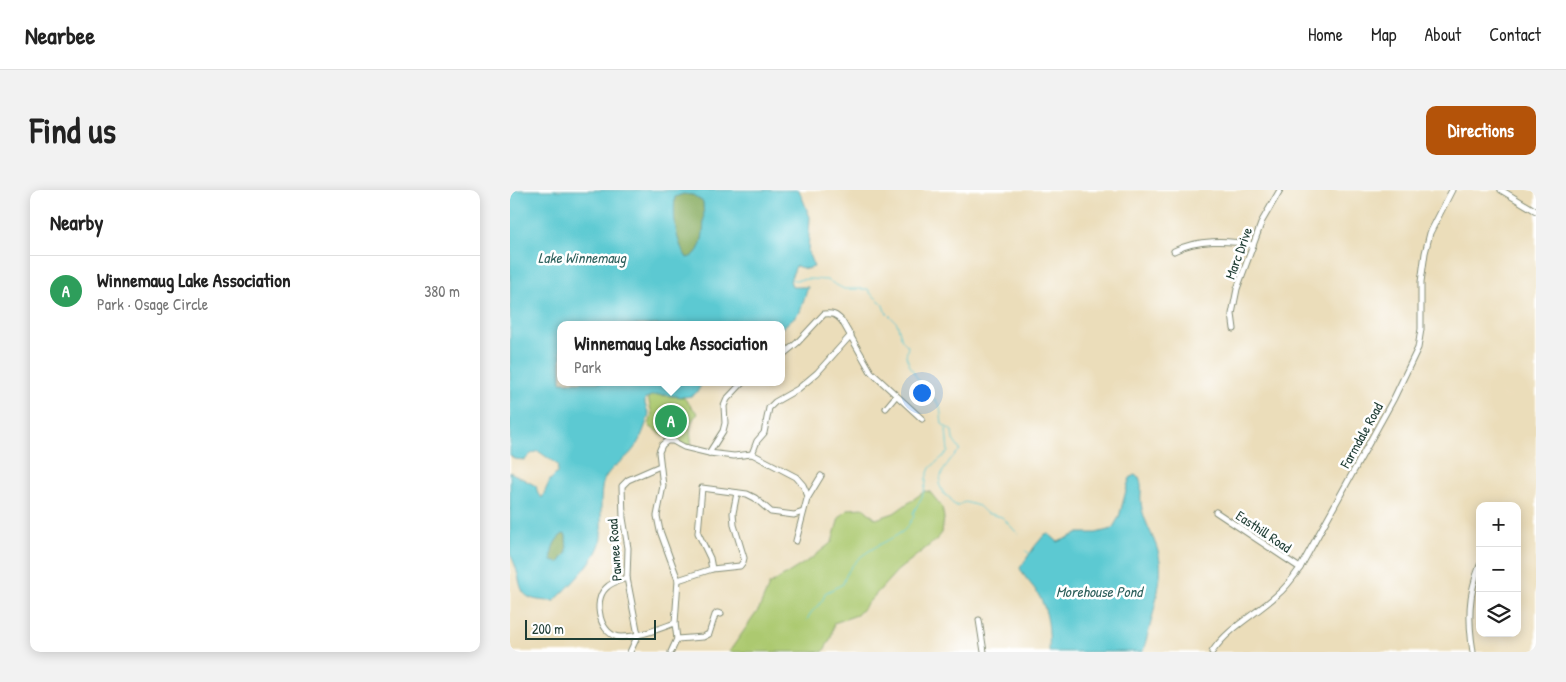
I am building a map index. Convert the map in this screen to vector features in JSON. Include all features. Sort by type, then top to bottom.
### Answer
[{"type":"street","name":"Marc Drive","points":[[1234,329],[1232,314],[1237,289],[1262,221],[1280,190]]},
{"type":"street","name":"Farmdale Road","points":[[1212,652],[1225,635],[1278,595],[1290,582],[1300,568],[1394,398],[1418,348],[1421,329],[1425,253],[1430,233],[1452,190]]},
{"type":"street","points":[[1501,190],[1536,211]]},
{"type":"street","points":[[1174,251],[1186,245],[1220,241],[1253,244]]},
{"type":"street","points":[[785,353],[797,343],[824,314],[837,315],[851,335],[871,372],[922,419]]},
{"type":"street","points":[[752,454],[757,441],[764,433],[770,408],[775,402],[798,389],[817,373],[851,335]]},
{"type":"street","points":[[709,454],[723,431],[725,423],[724,406],[727,399],[739,386]]},
{"type":"street","points":[[886,408],[896,396]]},
{"type":"street","points":[[670,652],[677,639],[675,624],[678,580],[660,531],[657,516],[663,486],[660,466],[662,445],[667,441],[673,441],[709,454],[734,456],[752,454],[796,477],[803,485],[808,496]]},
{"type":"street","name":"Pawnee Road","points":[[638,635],[627,578],[628,548],[623,518],[622,486],[628,480],[660,466]]},
{"type":"street","points":[[796,541],[808,496],[822,476]]},
{"type":"street","points":[[712,570],[710,558],[698,533],[702,488],[747,494],[755,498],[771,512],[794,515],[803,512]]},
{"type":"street","points":[[678,580],[712,570],[740,566],[743,562],[744,558],[734,525],[733,513],[737,493]]},
{"type":"street","name":"Easthill Road","points":[[1216,512],[1300,568]]},
{"type":"street","points":[[627,578],[606,588],[600,597],[602,626],[611,635],[621,637],[638,635],[675,624]]},
{"type":"street","points":[[1474,652],[1470,629],[1469,601],[1476,578]]},
{"type":"street","points":[[677,639],[703,638],[709,634],[715,614],[721,614]]},
{"type":"street","points":[[979,620],[984,652]]},
{"type":"street","points":[[630,652],[638,635]]},
{"type":"green space","points":[[683,194],[693,195],[703,202],[704,226],[701,243],[698,250],[687,258],[677,237],[674,213],[675,197]]},
{"type":"green space","points":[[652,394],[683,397],[698,414],[691,425],[692,447],[681,447],[649,426],[652,414],[648,398]]},
{"type":"green space","points":[[925,491],[930,492],[942,507],[944,518],[942,533],[897,571],[857,615],[834,623],[831,638],[823,652],[729,652],[759,609],[769,585],[812,558],[832,542],[839,518],[848,509],[863,508],[876,519],[894,513]]},
{"type":"green space","points":[[563,534],[566,535],[567,552],[559,563],[551,561],[553,545]]},
{"type":"water","name":"Lake Winnemaug","points":[[510,190],[799,190],[810,217],[808,252],[814,267],[806,269],[796,266],[790,280],[792,287],[808,287],[800,312],[785,325],[785,321],[557,321],[557,386],[700,386],[696,393],[689,396],[657,395],[645,399],[649,415],[636,446],[630,454],[610,471],[602,485],[600,545],[583,571],[554,601],[531,598],[525,595],[522,590],[510,554],[510,472],[536,486],[538,494],[542,498],[550,480],[557,473],[558,465],[538,451],[531,454],[525,460],[514,459],[510,455]],"holes":[[[683,194],[693,195],[703,202],[704,226],[698,250],[687,258],[677,236],[674,213],[675,197]],[[563,534],[566,535],[567,552],[559,563],[552,561],[553,546]]]},
{"type":"water","name":"Morehouse Pond","points":[[1134,475],[1139,477],[1140,480],[1142,510],[1160,561],[1158,594],[1143,652],[1049,652],[1047,615],[1038,594],[1020,568],[1045,534],[1049,534],[1058,542],[1079,533],[1096,533],[1112,529],[1119,517],[1130,478]]},
{"type":"waterway","points":[[791,279],[827,280],[844,289],[868,289],[882,303],[885,311],[897,323],[902,340],[908,346],[906,356],[909,364],[917,378],[940,406],[942,424],[952,431],[953,440],[960,450],[950,460],[942,473],[939,484],[944,494],[957,506],[965,502],[979,506],[986,513],[1002,517],[1017,533]]},
{"type":"waterway","points":[[807,620],[822,601],[825,593],[843,584],[852,565],[859,558],[907,527],[914,517],[913,513],[922,497],[930,468],[948,452],[946,429]]},
{"type":"waterway","points":[[1026,551],[1030,554]]},
{"type":"place","name":"Winnemaug Lake Association","points":[[671,421]]}]
